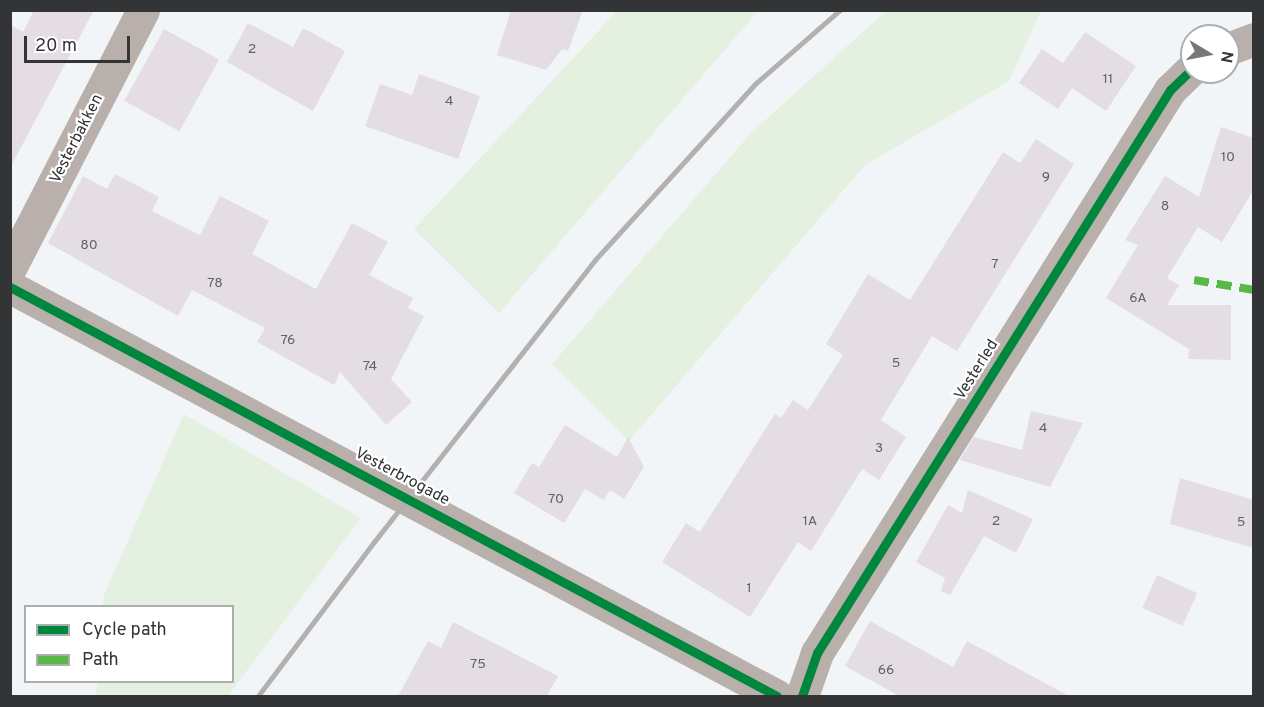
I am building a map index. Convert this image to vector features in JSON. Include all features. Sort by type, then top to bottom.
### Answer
[{"type":"street","name":"Vesterbakken","points":[[10,268],[143,10]]},
{"type":"street","name":"Vesterled","points":[[802,696],[818,653],[1170,90],[1180,80]]},
{"type":"street","name":"Vesterbrogade","points":[[10,287],[777,696]]},
{"type":"green space","points":[[617,11],[758,11],[499,313],[414,229]]},
{"type":"green space","points":[[886,11],[1041,11],[1009,81],[865,165],[629,441],[552,364],[751,133]]},
{"type":"green space","points":[[184,414],[361,518],[228,696],[96,696],[97,683],[234,683],[234,605],[103,605],[104,595]]},
{"type":"building","points":[[34,10],[94,10],[10,168],[10,25],[23,32]]},
{"type":"building","points":[[511,10],[583,10],[568,51],[562,49],[546,70],[497,55]]},
{"type":"building","points":[[248,23],[293,47],[303,28],[345,51],[313,111],[227,62]]},
{"type":"building","points":[[164,29],[219,60],[179,131],[124,101]]},
{"type":"building","points":[[1085,32],[1136,66],[1106,111],[1072,88],[1058,109],[1019,83],[1042,49],[1063,63]]},
{"type":"building","points":[[419,74],[480,96],[458,159],[365,126],[380,84],[412,95]]},
{"type":"building","points":[[1221,127],[1254,138],[1254,189],[1222,242],[1198,227],[1167,278],[1179,285],[1167,305],[1231,305],[1231,360],[1188,359],[1189,349],[1106,298],[1138,245],[1125,240],[1165,176],[1199,197]]},
{"type":"building","points":[[1036,139],[1074,164],[957,351],[932,336],[881,420],[906,437],[879,480],[862,469],[811,551],[798,542],[750,617],[662,562],[686,523],[700,532],[775,414],[781,418],[793,400],[808,410],[843,355],[826,344],[868,274],[910,300],[1003,152],[1020,163]]},
{"type":"building","points":[[115,174],[159,197],[152,211],[200,235],[220,196],[269,221],[252,254],[316,289],[352,223],[388,242],[369,275],[413,298],[408,308],[424,316],[391,379],[412,402],[386,425],[340,372],[334,385],[257,342],[265,328],[192,290],[178,316],[48,243],[83,176],[107,189]]},
{"type":"building","points":[[1031,411],[1083,423],[1050,487],[960,460],[974,437],[1022,450]]},
{"type":"building","points":[[565,425],[617,457],[628,437],[644,467],[624,499],[610,490],[604,500],[585,489],[564,523],[514,493],[532,463],[539,467]]},
{"type":"building","points":[[1180,478],[1254,500],[1254,548],[1170,524]]},
{"type":"building","points":[[968,490],[1033,519],[1016,553],[984,536],[950,595],[941,591],[945,578],[916,562],[948,505],[962,513]]},
{"type":"building","points":[[1157,575],[1197,593],[1183,626],[1142,608]]},
{"type":"building","points":[[870,621],[953,667],[967,641],[1069,696],[899,696],[845,666]]},
{"type":"building","points":[[453,622],[558,676],[547,696],[398,696],[428,641],[441,648]]},
{"type":"railway","points":[[258,696],[374,542],[595,260],[755,84],[840,10]]},
{"type":"marked path","points":[[1194,280],[1254,290]]},
{"type":"cycle path","points":[[802,696],[817,653],[1170,90],[1180,80]]},
{"type":"cycle path","points":[[10,287],[777,696]]}]
